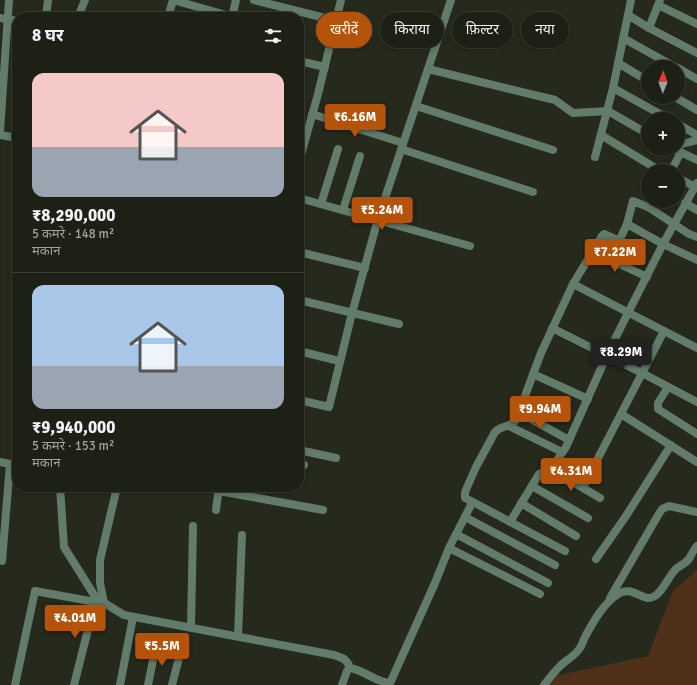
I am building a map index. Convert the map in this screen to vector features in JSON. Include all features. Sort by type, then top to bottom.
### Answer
[{"type":"street","points":[[0,131],[4,19],[9,0]]},
{"type":"street","points":[[47,12],[48,0]]},
{"type":"street","points":[[80,12],[85,0]]},
{"type":"street","points":[[169,12],[173,0],[215,12]]},
{"type":"street","points":[[233,12],[236,0]]},
{"type":"street","points":[[254,0],[301,12]]},
{"type":"street","points":[[339,12],[341,0]]},
{"type":"street","points":[[304,401],[329,407],[339,361],[378,219],[451,0]]},
{"type":"street","points":[[595,157],[608,111],[631,0]]},
{"type":"street","points":[[649,28],[659,3],[697,24]]},
{"type":"street","points":[[304,13],[316,16]]},
{"type":"street","points":[[628,15],[649,28],[697,53]]},
{"type":"street","points":[[624,38],[663,60]]},
{"type":"street","points":[[304,144],[330,48]]},
{"type":"street","points":[[304,62],[325,67]]},
{"type":"street","points":[[618,63],[641,77]]},
{"type":"street","points":[[428,69],[555,100],[573,113],[608,111],[641,130]]},
{"type":"street","points":[[685,72],[697,79]]},
{"type":"street","points":[[613,88],[656,112]]},
{"type":"street","points":[[685,103],[697,110]]},
{"type":"street","points":[[416,106],[553,150]]},
{"type":"street","points":[[312,114],[533,192]]},
{"type":"street","points":[[685,128],[697,135]]},
{"type":"street","points":[[0,135],[12,137]]},
{"type":"street","points":[[601,135],[650,164]]},
{"type":"street","points":[[685,146],[697,140]]},
{"type":"street","points":[[321,204],[338,149]]},
{"type":"street","points":[[685,153],[697,160]]},
{"type":"street","points":[[343,210],[360,156]]},
{"type":"street","points":[[685,181],[696,186],[685,203],[697,210]]},
{"type":"street","points":[[304,199],[470,246]]},
{"type":"street","points":[[565,551],[471,501],[466,498],[464,492],[495,432],[499,428],[509,426],[516,420],[520,413],[533,374],[552,328],[573,284],[592,251],[604,234],[616,240],[620,239],[627,224],[633,201],[641,202]]},
{"type":"street","points":[[656,208],[674,224],[689,234],[697,237]]},
{"type":"street","points":[[510,522],[539,474],[551,469],[569,440],[607,355],[682,208]]},
{"type":"street","points":[[627,224],[663,244],[697,260]]},
{"type":"street","points":[[592,251],[647,277]]},
{"type":"street","points":[[304,253],[365,268]]},
{"type":"street","points":[[573,284],[629,311],[697,348]]},
{"type":"street","points":[[304,301],[399,324]]},
{"type":"street","points":[[552,328],[697,402]]},
{"type":"street","points":[[583,487],[664,331]]},
{"type":"street","points":[[304,352],[339,361]]},
{"type":"street","points":[[533,374],[588,399]]},
{"type":"street","points":[[668,387],[658,403],[658,409],[697,434]]},
{"type":"street","points":[[520,413],[569,440]]},
{"type":"street","points":[[621,414],[697,462]]},
{"type":"street","points":[[509,426],[562,452]]},
{"type":"street","points":[[596,559],[626,516],[670,445]]},
{"type":"street","points":[[304,451],[336,458]]},
{"type":"street","points":[[0,462],[12,463]]},
{"type":"street","points":[[551,469],[600,498]]},
{"type":"street","points":[[2,561],[12,479]]},
{"type":"street","points":[[532,486],[588,518]]},
{"type":"street","points":[[60,492],[64,547],[95,600],[74,685]]},
{"type":"street","points":[[104,602],[100,583],[100,560],[116,492]]},
{"type":"street","points":[[216,510],[219,492]]},
{"type":"street","points":[[234,492],[323,510]]},
{"type":"street","points":[[15,685],[35,591],[104,602],[124,615],[133,617],[334,655],[347,660],[350,668],[386,683],[390,683],[449,548],[471,504],[471,501]]},
{"type":"street","points":[[521,503],[576,536]]},
{"type":"street","points":[[544,685],[560,666],[573,656],[580,648],[662,509],[669,506],[697,512]]},
{"type":"street","points":[[465,517],[555,565]]},
{"type":"street","points":[[191,627],[193,526]]},
{"type":"street","points":[[456,534],[548,583]]},
{"type":"street","points":[[238,636],[242,535]]},
{"type":"street","points":[[604,607],[623,591],[628,590],[643,597],[651,598],[655,596],[662,590],[676,569],[689,559],[693,549],[697,546]]},
{"type":"street","points":[[449,548],[540,594]]},
{"type":"street","points":[[120,685],[133,617]]},
{"type":"street","points":[[148,685],[156,645]]},
{"type":"street","points":[[172,685],[179,658]]},
{"type":"street","points":[[342,685],[347,671],[350,668]]},
{"type":"shaded area","points":[[697,570],[697,685],[548,685],[555,676],[648,656],[673,591]]}]
